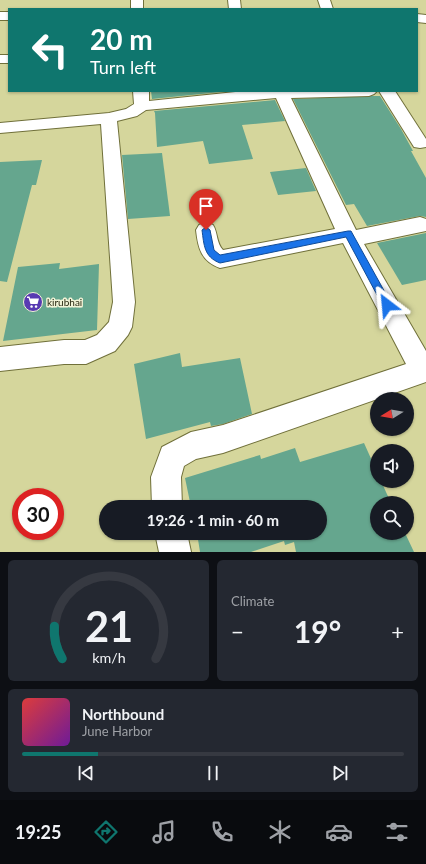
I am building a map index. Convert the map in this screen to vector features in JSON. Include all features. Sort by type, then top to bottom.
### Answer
[{"type":"street","points":[[0,128],[109,118],[131,113],[142,98],[260,92],[282,94],[340,92]]},
{"type":"street","points":[[388,92],[420,143]]},
{"type":"street","points":[[167,500],[166,477],[172,456],[191,446],[223,439],[425,370],[350,236],[282,94]]},
{"type":"street","points":[[0,359],[64,352],[86,352],[106,343],[120,327],[124,302],[109,118]]},
{"type":"street","points":[[206,230],[210,252],[220,259],[420,225]]},
{"type":"street","points":[[173,540],[175,552]]},
{"type":"building","points":[[151,92],[221,92],[152,99]]},
{"type":"building","points":[[380,96],[401,129],[426,178],[426,217],[420,216],[367,226],[354,204],[346,205],[293,99]]},
{"type":"building","points":[[275,100],[285,121],[242,125],[253,159],[209,164],[203,141],[157,147],[154,111]]},
{"type":"building","points":[[162,153],[170,216],[128,219],[122,155]]},
{"type":"building","points":[[42,160],[36,185],[32,185],[7,282],[0,281],[0,162]]},
{"type":"building","points":[[306,168],[316,191],[278,195],[270,172]]},
{"type":"building","points":[[426,233],[426,280],[402,285],[377,243]]},
{"type":"building","points":[[60,263],[59,269],[99,264],[97,330],[3,341],[18,267]]},
{"type":"building","points":[[180,353],[182,367],[240,358],[252,414],[223,424],[211,426],[210,422],[146,439],[134,364]]},
{"type":"building","points":[[364,443],[370,456],[370,488],[384,488],[388,496],[370,496],[370,540],[408,540],[414,552],[296,552],[294,542],[285,545],[284,541],[251,552],[200,552],[198,540],[327,540],[327,500],[190,500],[185,478],[260,455],[261,459],[295,448],[300,462]]},
{"type":"place","name":"kirubhai","points":[[33,302]]},
{"type":"route","points":[[206,230],[210,252],[220,259],[348,234],[387,305]]}]
